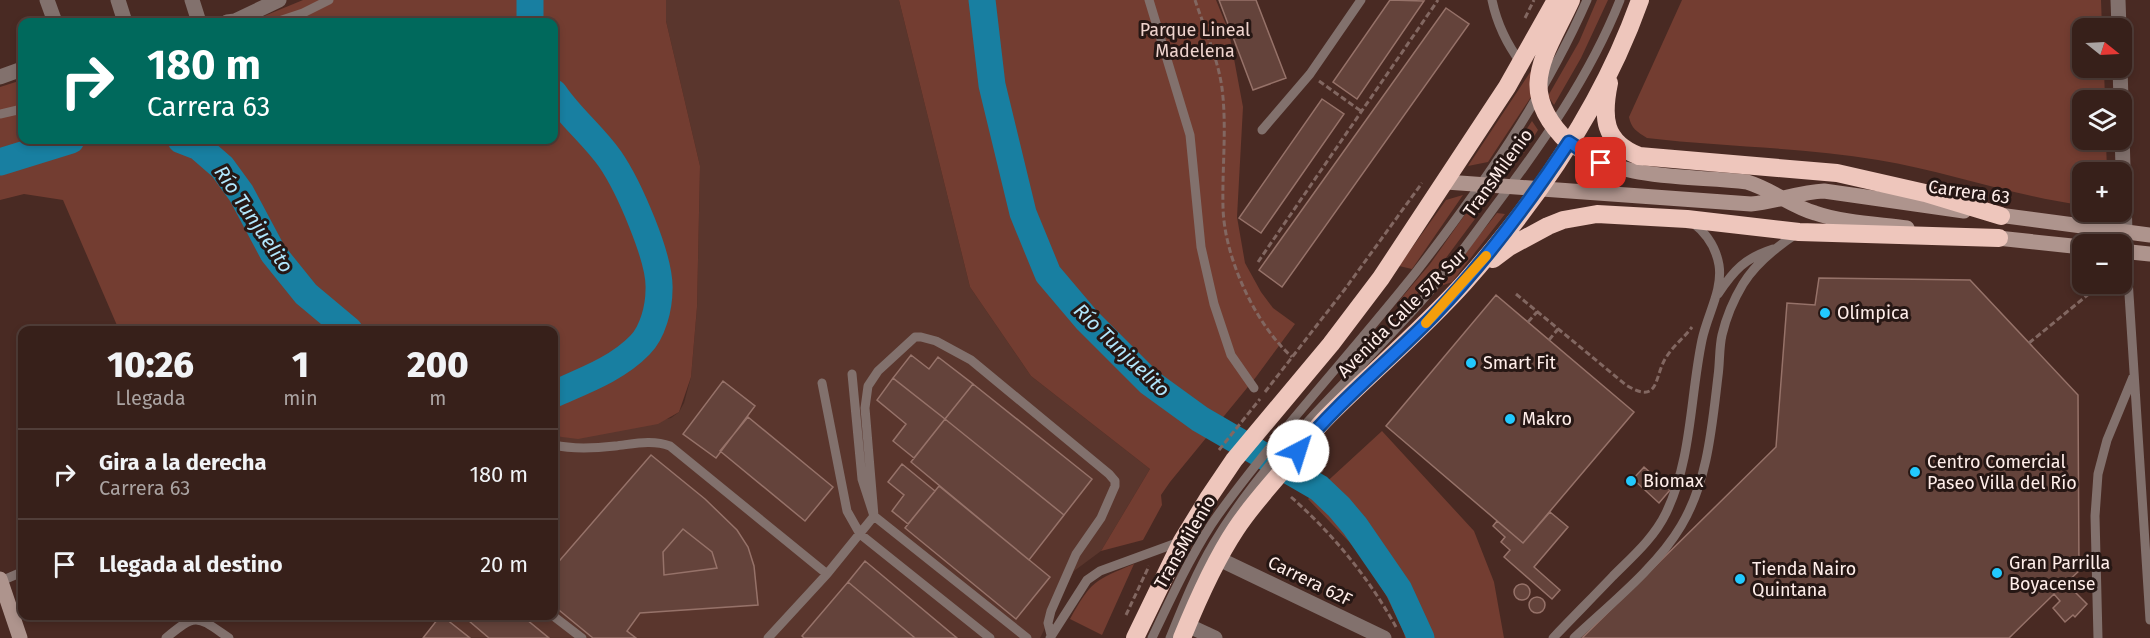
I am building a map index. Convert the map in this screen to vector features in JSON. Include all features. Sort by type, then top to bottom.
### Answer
[{"type":"highway","name":"Avenida Calle 57R Sur","points":[[1135,638],[1182,541],[1234,460],[1332,344],[1446,182],[1522,64],[1556,0]]},
{"type":"highway","points":[[1569,142],[1553,126],[1538,95],[1542,63],[1571,0]]},
{"type":"highway","name":"Avenida Calle 57R Sur","points":[[1184,632],[1219,559],[1264,483],[1307,430],[1434,315],[1468,278],[1540,188],[1569,142],[1618,54],[1640,0]]},
{"type":"highway","points":[[1618,54],[1609,83],[1605,111],[1611,136],[1626,151],[1654,158],[1837,173],[1924,193],[2001,216]]},
{"type":"highway","points":[[1468,278],[1509,247],[1530,235],[1563,219],[1597,214],[1687,219],[1798,232],[1999,238]]},
{"type":"street","points":[[47,0],[54,18]]},
{"type":"street","points":[[118,0],[124,18]]},
{"type":"street","points":[[192,0],[198,18]]},
{"type":"street","points":[[241,18],[279,0]]},
{"type":"street","points":[[2118,0],[2119,18]]},
{"type":"street","points":[[0,77],[18,70]]},
{"type":"street","points":[[1569,142],[1588,156],[1614,167],[1641,172],[1747,182],[1813,213],[1830,218],[2072,246]]},
{"type":"street","points":[[2122,150],[2125,232]]},
{"type":"street","name":"Carrera 63","points":[[1446,182],[1512,185],[1745,204],[1764,203],[1804,192],[1824,190],[2150,235]]},
{"type":"street","points":[[2132,252],[2150,254]]},
{"type":"street","name":"Carrera 62F","points":[[1219,559],[1384,638]]},
{"type":"street","points":[[0,580],[20,638]]},
{"type":"street","points":[[1184,632],[1215,638]]},
{"type":"lane","points":[[288,18],[329,0]]},
{"type":"lane","points":[[1149,0],[1190,135],[1201,247],[1214,304],[1231,355],[1254,388]]},
{"type":"lane","points":[[1262,130],[1310,74],[1361,0]]},
{"type":"lane","points":[[1492,0],[1501,30],[1510,49],[1522,64]]},
{"type":"lane","name":"TransMilenio","points":[[1152,638],[1192,557],[1211,525],[1250,472],[1415,273],[1481,183],[1559,59],[1587,0]]},
{"type":"lane","name":"TransMilenio","points":[[1307,430],[1417,306],[1512,185],[1581,81],[1620,0]]},
{"type":"lane","points":[[0,114],[18,110]]},
{"type":"lane","points":[[1553,638],[1646,543],[1665,514],[1677,484],[1685,453],[1702,341],[1717,294],[1719,279],[1717,258],[1708,238],[1699,227],[1687,219]]},
{"type":"lane","points":[[1574,638],[1660,556],[1682,525],[1702,477],[1712,429],[1722,335],[1730,311],[1743,284],[1760,263],[1774,249],[1798,232]]},
{"type":"lane","points":[[1711,307],[1729,278],[1741,265],[1755,255],[1774,249]]},
{"type":"lane","points":[[2127,294],[2150,620]]},
{"type":"lane","points":[[768,638],[827,574],[874,516],[865,408],[868,386],[878,371],[908,342],[921,337],[936,341],[971,360],[1110,474],[1115,481],[1101,518],[1076,554],[1051,611],[1048,623],[1050,636]]},
{"type":"lane","points":[[852,374],[861,479],[874,516],[1027,638]]},
{"type":"lane","points":[[2098,638],[2095,516],[2098,474],[2107,440],[2134,375]]},
{"type":"lane","points":[[822,383],[847,511],[860,534],[990,638]]},
{"type":"lane","points":[[558,445],[611,447],[658,441],[670,446],[827,574]]},
{"type":"lane","name":"TransMilenio","points":[[1170,638],[1198,572],[1213,544],[1238,506],[1264,483]]},
{"type":"lane","points":[[1050,636],[1087,580],[1100,571],[1182,541]]},
{"type":"lane","points":[[0,580],[18,573]]},
{"type":"lane","points":[[166,638],[185,622],[195,620],[206,621],[229,638]]},
{"type":"lane","points":[[558,620],[582,638]]},
{"type":"path","points":[[1195,0],[1222,86],[1226,141],[1223,208],[1233,264],[1254,307],[1279,345],[1292,357]]},
{"type":"path","points":[[1258,262],[1438,0]]},
{"type":"path","points":[[1525,20],[1534,0]]},
{"type":"path","points":[[1310,74],[1361,111]]},
{"type":"path","points":[[1221,447],[1373,252],[1424,180]]},
{"type":"path","points":[[1516,294],[1626,385],[1638,392],[1647,393],[1655,388],[1667,356],[1693,325]]},
{"type":"path","points":[[2029,343],[2089,294]]},
{"type":"path","points":[[1528,322],[1537,312]]},
{"type":"path","points":[[1549,340],[1558,329]]},
{"type":"path","points":[[1291,497],[1313,517],[1363,575],[1396,628]]},
{"type":"shaded area","points":[[666,0],[899,0],[970,287],[1031,376],[1150,469],[1101,551],[1074,571],[1040,638],[427,638],[441,620],[558,620],[558,436],[578,438],[671,418],[679,412],[684,403],[691,377],[697,307],[700,166],[666,21]]},
{"type":"green space","points":[[303,0],[666,0],[666,21],[700,166],[697,307],[691,377],[679,412],[658,424],[578,439],[558,436],[558,326],[117,326],[63,200],[24,194],[0,200],[0,87],[18,81],[18,144],[558,144],[558,18],[260,18]]},
{"type":"green space","name":"Parque Lineal Madelena","points":[[899,0],[1216,0],[1229,32],[1243,107],[1237,217],[1245,263],[1273,308],[1295,324],[1256,377],[1170,482],[1161,495],[1162,505],[1143,540],[1101,551],[1150,469],[1031,376],[970,287]]},
{"type":"green space","points":[[1597,0],[1608,0],[1581,58],[1554,105],[1548,96],[1579,42]]},
{"type":"green space","points":[[1682,0],[2101,0],[2102,18],[2072,18],[2072,78],[2104,78],[2105,90],[2072,90],[2072,150],[2106,150],[2107,162],[2072,162],[2072,203],[1878,160],[1820,152],[1647,138],[1635,129],[1629,117]]},
{"type":"green space","points":[[1535,65],[1531,97],[1488,162],[1468,166]]},
{"type":"green space","points":[[1532,121],[1538,130],[1524,153],[1510,154]]},
{"type":"green space","points":[[1463,195],[1412,269],[1399,266],[1446,200]]},
{"type":"green space","points":[[1476,199],[1489,200],[1434,274],[1406,307],[1398,302],[1430,264]]},
{"type":"green space","points":[[1497,213],[1505,214],[1452,282],[1438,287]]},
{"type":"green space","points":[[1382,431],[1474,531],[1494,582],[1504,638],[1405,638],[1385,593],[1356,549],[1308,499]]},
{"type":"green space","points":[[1134,564],[1102,635],[1070,619],[1083,597],[1095,583]]},
{"type":"building","points":[[1219,0],[1256,0],[1286,78],[1253,90]]},
{"type":"building","points":[[1390,0],[1424,1],[1357,99],[1333,82]]},
{"type":"building","points":[[1446,8],[1469,24],[1282,287],[1259,270]]},
{"type":"building","points":[[1322,99],[1344,114],[1261,233],[1239,218]]},
{"type":"building","name":"Centro Comercial Paseo Villa del Río","points":[[1819,278],[1970,280],[2078,395],[2079,571],[2066,583],[2087,604],[2075,617],[2073,615],[2065,622],[2053,608],[2060,601],[2054,594],[2009,638],[1582,638],[1776,447],[1787,303],[1815,305]]},
{"type":"building","name":"Makro","points":[[1496,295],[1634,412],[1523,543],[1386,426]]},
{"type":"building","points":[[911,355],[929,369],[938,357],[973,384],[945,419],[893,378]]},
{"type":"building","points":[[893,378],[945,419],[914,458],[893,441],[906,424],[877,400]]},
{"type":"building","points":[[723,381],[755,406],[716,458],[683,434]]},
{"type":"building","points":[[973,384],[1092,479],[1064,515],[945,419]]},
{"type":"building","points":[[748,417],[833,487],[805,521],[720,451]]},
{"type":"building","points":[[945,419],[1064,515],[1029,560],[911,462]]},
{"type":"building","points":[[651,455],[705,499],[737,530],[748,547],[754,566],[758,605],[640,613],[627,631],[636,638],[593,638],[558,609],[558,562]],"holes":[[[683,529],[712,552],[717,568],[664,575],[663,552]]]},
{"type":"building","points":[[902,464],[935,491],[908,524],[892,511],[904,495],[888,482]]},
{"type":"building","points":[[1644,467],[1670,490],[1659,503],[1633,479]]},
{"type":"building","points":[[939,486],[1050,577],[1016,619],[905,528]]},
{"type":"building","points":[[1550,512],[1568,527],[1534,567],[1560,590],[1552,599],[1504,557],[1510,550],[1501,542],[1505,537],[1493,526],[1497,521],[1523,543]]},
{"type":"building","points":[[683,529],[712,552],[717,568],[664,575],[663,552]]},
{"type":"building","points":[[865,561],[957,638],[915,638],[848,582]]},
{"type":"building","points":[[848,582],[915,638],[804,638],[802,636]]},
{"type":"building","points":[[1519,584],[1525,584],[1530,592],[1528,598],[1519,600],[1514,595],[1514,589]]},
{"type":"building","points":[[1534,597],[1540,597],[1545,605],[1543,611],[1534,613],[1529,608],[1529,602]]},
{"type":"building","points":[[437,620],[447,620],[470,638],[423,638]]},
{"type":"building","points":[[468,620],[527,620],[549,638],[489,638]]},
{"type":"waterway","name":"Río Tunjuelito","points":[[530,0],[530,18]]},
{"type":"waterway","name":"Río Tunjuelito","points":[[982,0],[992,85],[1023,213],[1048,274],[1087,320],[1149,382],[1200,419],[1319,488],[1339,507],[1355,526],[1399,590],[1421,638]]},
{"type":"waterway","name":"Río Tunjuelito","points":[[558,98],[610,159],[626,186],[655,260],[659,290],[654,319],[645,340],[610,368],[558,392]]},
{"type":"waterway","name":"Río Tunjuelito","points":[[0,162],[58,144]]},
{"type":"waterway","name":"Río Tunjuelito","points":[[191,144],[199,147],[222,167],[241,193],[273,253],[306,294],[344,326]]},
{"type":"slow traffic","points":[[1426,323],[1486,256]]},
{"type":"place","name":"Olímpica","points":[[1825,313]]},
{"type":"place","name":"Smart Fit","points":[[1471,363]]},
{"type":"place","name":"Makro","points":[[1510,419]]},
{"type":"place","name":"Centro Comercial Paseo Villa del Río","points":[[1915,472]]},
{"type":"place","name":"Biomax","points":[[1631,481]]},
{"type":"place","name":"Gran Parrilla Boyacense","points":[[1997,573]]},
{"type":"place","name":"Tienda Nairo Quintana","points":[[1740,579]]},
{"type":"route","points":[[1298,451],[1326,417],[1434,315],[1465,282],[1540,188],[1569,142],[1601,163]]}]
